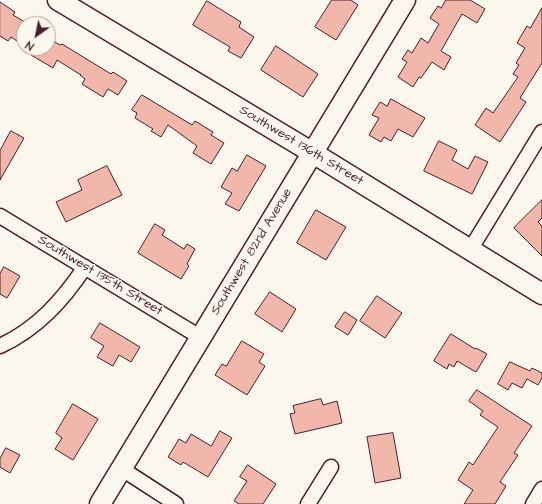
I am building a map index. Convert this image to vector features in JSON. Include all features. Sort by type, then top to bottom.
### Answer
[{"type":"street","name":"Southwest 82nd Avenue","points":[[100,504],[313,153],[403,1]]},
{"type":"street","name":"Southwest 136th Street","points":[[70,3],[542,294]]},
{"type":"street","points":[[470,250],[542,132]]},
{"type":"street","name":"Southwest 135th Street","points":[[0,216],[200,337]]},
{"type":"street","points":[[0,346],[20,335],[43,318],[65,294],[85,267]]},
{"type":"street","points":[[308,504],[331,467]]},
{"type":"street","points":[[122,469],[176,504]]},
{"type":"street","points":[[533,504],[542,489]]},
{"type":"building","points":[[332,0],[351,0],[358,5],[336,40],[315,27]]},
{"type":"building","points":[[446,0],[470,0],[485,9],[477,23],[462,14],[441,51],[451,57],[444,70],[432,62],[421,78],[419,77],[413,87],[398,77],[407,62],[402,59],[408,50],[412,53],[421,38],[428,43],[439,24],[430,18],[438,6],[441,8]]},
{"type":"building","points":[[207,1],[241,22],[239,27],[254,37],[241,58],[228,51],[230,47],[193,25]]},
{"type":"building","points":[[0,2],[15,12],[13,15],[16,17],[16,40],[11,37],[8,41],[0,36]]},
{"type":"building","points":[[542,8],[542,63],[520,98],[526,102],[500,142],[475,125],[486,108],[493,113],[518,77],[513,74],[519,65],[516,63],[525,48],[517,43],[527,26],[530,28]]},
{"type":"building","points":[[56,43],[60,45],[62,44],[111,74],[113,72],[127,81],[118,95],[108,89],[103,97],[82,84],[85,79],[81,75],[57,60],[53,68],[33,56],[56,56]]},
{"type":"building","points":[[276,46],[318,74],[303,97],[261,70]]},
{"type":"building","points":[[142,95],[192,125],[195,121],[213,132],[211,135],[224,143],[211,164],[193,153],[197,146],[168,125],[161,137],[151,131],[153,129],[135,118],[137,113],[132,110]]},
{"type":"building","points":[[391,99],[425,118],[413,137],[398,129],[391,141],[384,137],[381,142],[369,135],[379,118],[372,115],[380,102],[387,106]]},
{"type":"building","points":[[11,131],[24,138],[0,180],[0,151]]},
{"type":"building","points":[[439,141],[457,150],[452,160],[468,169],[475,156],[488,162],[472,194],[424,171]]},
{"type":"building","points":[[247,155],[266,166],[239,211],[225,204],[232,193],[221,187],[232,168],[237,171]]},
{"type":"building","points":[[107,166],[122,195],[66,222],[56,202],[82,190],[78,180]]},
{"type":"building","points":[[542,200],[542,218],[538,222],[542,226],[542,256],[514,228]]},
{"type":"building","points":[[316,210],[346,227],[326,260],[297,243]]},
{"type":"building","points":[[155,224],[165,230],[162,235],[184,249],[187,244],[195,249],[187,264],[189,266],[181,279],[138,253]]},
{"type":"building","points":[[4,267],[20,276],[7,298],[0,294],[0,274]]},
{"type":"building","points":[[270,292],[296,309],[282,332],[255,314]]},
{"type":"building","points":[[377,296],[402,313],[385,338],[360,321]]},
{"type":"building","points":[[345,312],[357,320],[348,335],[335,327]]},
{"type":"building","points":[[100,323],[140,347],[131,362],[119,355],[113,366],[97,357],[104,346],[91,338]]},
{"type":"building","points":[[451,334],[475,349],[476,348],[487,354],[476,372],[457,361],[454,367],[449,364],[447,369],[434,361]]},
{"type":"building","points":[[242,341],[264,354],[259,362],[265,366],[247,395],[215,375],[222,364],[226,366]]},
{"type":"building","points":[[510,362],[530,371],[532,368],[542,373],[542,378],[538,385],[527,379],[522,388],[512,383],[508,390],[498,384]]},
{"type":"building","points":[[477,390],[532,426],[514,453],[518,455],[500,482],[506,486],[495,504],[464,504],[473,490],[458,480],[469,462],[473,465],[498,427],[480,415],[483,411],[469,401]]},
{"type":"building","points":[[321,399],[323,405],[337,401],[342,423],[295,434],[290,414],[295,413],[293,406]]},
{"type":"building","points":[[73,404],[98,419],[73,460],[55,449],[62,438],[56,433]]},
{"type":"building","points":[[220,431],[232,438],[208,477],[183,462],[181,465],[168,457],[179,439],[186,443],[191,434],[211,446]]},
{"type":"building","points":[[393,433],[401,478],[375,483],[367,437]]},
{"type":"building","points":[[6,448],[20,455],[10,473],[0,467],[0,459]]},
{"type":"building","points":[[248,465],[276,484],[263,504],[239,504],[234,501],[247,481],[240,477]]}]
